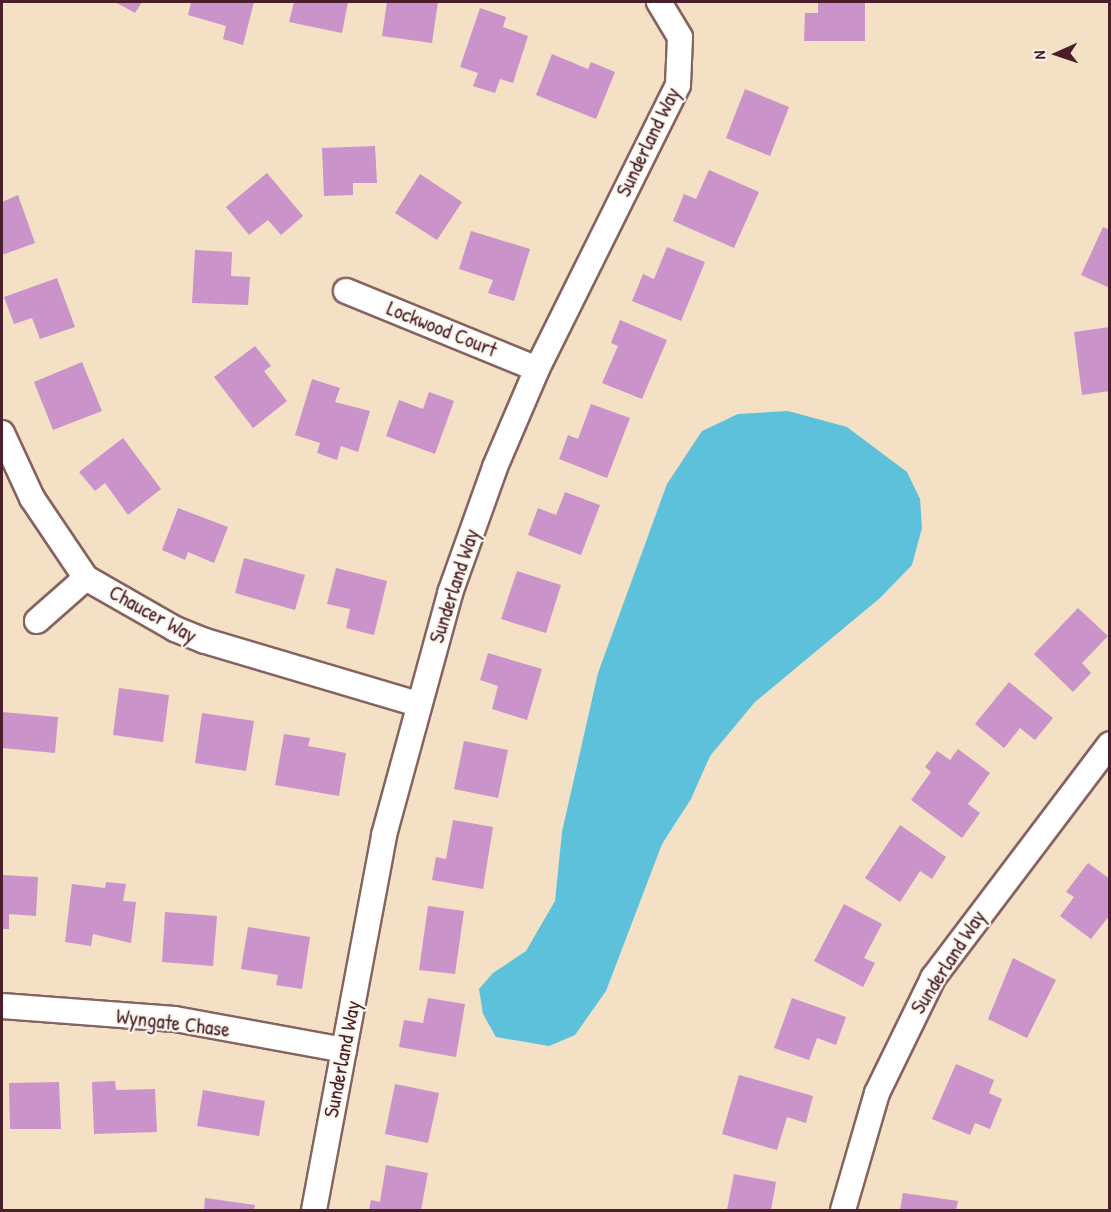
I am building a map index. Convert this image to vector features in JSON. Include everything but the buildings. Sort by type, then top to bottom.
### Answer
[{"type":"street","name":"Sunderland Way","points":[[314,1210],[384,835],[418,704],[463,555],[537,369],[678,85],[680,37],[659,2]]},
{"type":"street","name":"Lockwood Court","points":[[346,291],[537,369]]},
{"type":"street","name":"Chaucer Way","points":[[2,433],[32,498],[86,578],[175,629],[205,641],[418,704]]},
{"type":"street","points":[[37,621],[86,578]]},
{"type":"street","name":"Sunderland Way","points":[[843,1210],[877,1093],[933,978],[1110,744]]},
{"type":"street","name":"Wyngate Chase","points":[[2,1006],[175,1019],[344,1050]]},
{"type":"water","points":[[788,411],[847,427],[907,472],[920,499],[922,528],[912,565],[880,598],[755,702],[710,756],[691,799],[662,844],[606,991],[575,1035],[549,1046],[496,1037],[483,1014],[479,989],[493,973],[526,951],[555,901],[562,832],[598,673],[667,484],[702,431],[738,414]]}]
